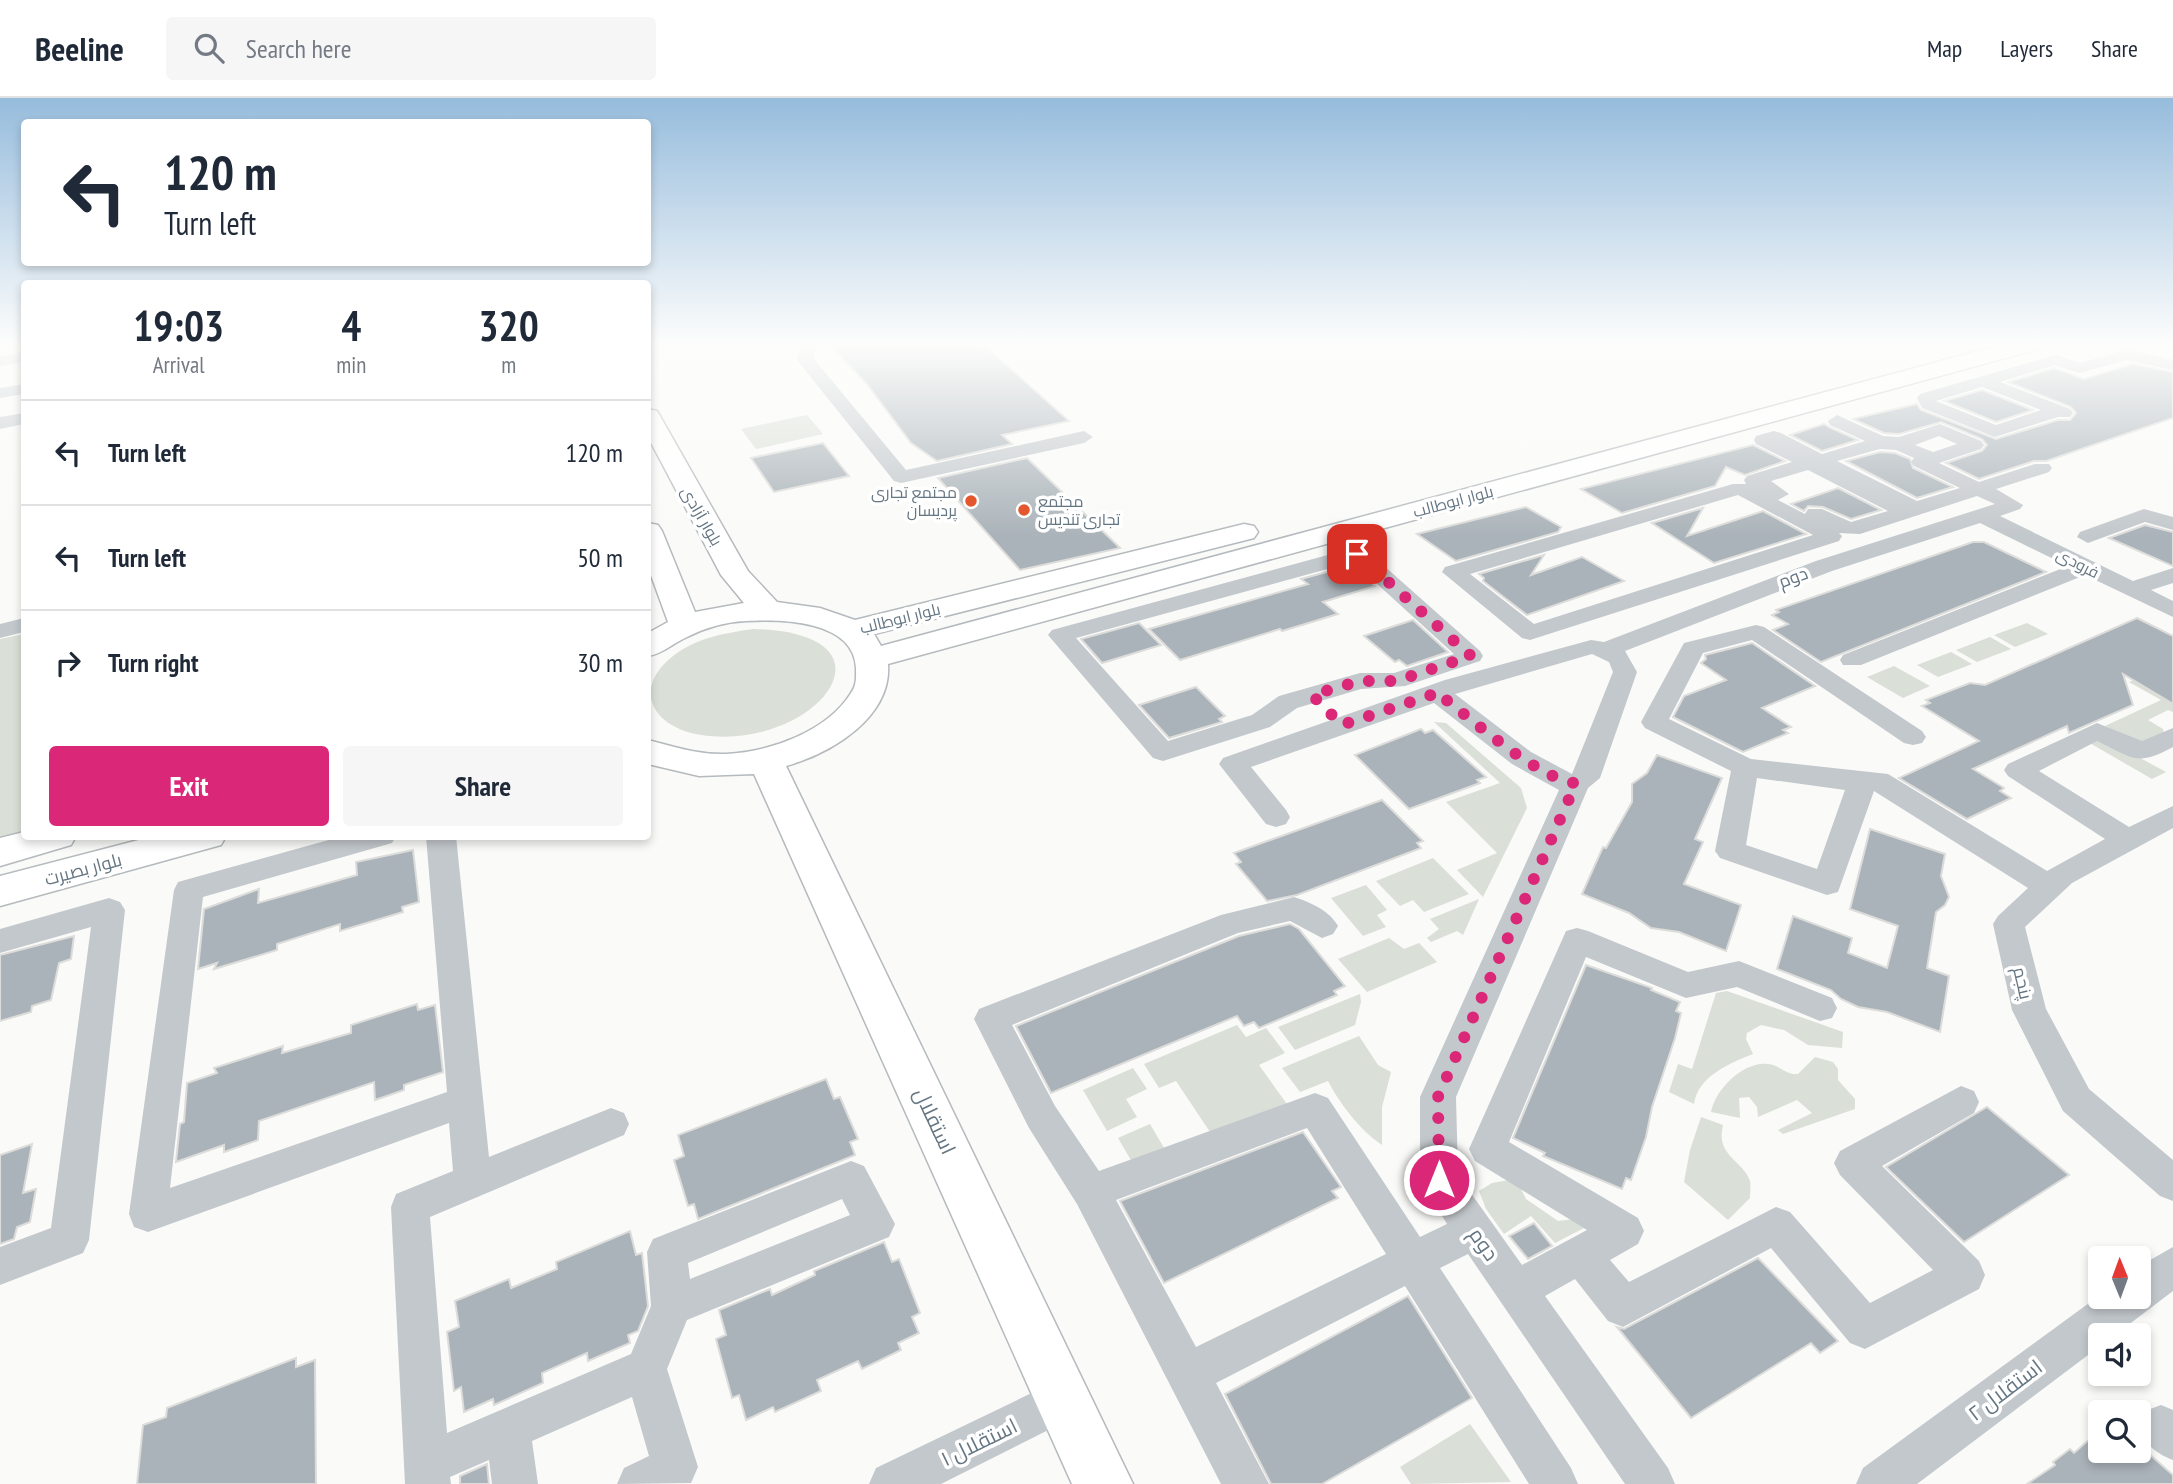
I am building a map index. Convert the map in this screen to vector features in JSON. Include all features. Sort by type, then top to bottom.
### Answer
[{"type":"main road","name":"بلوار ابوطالب","points":[[850,631],[1715,408]]},
{"type":"main road","name":"بلوار ابوطالب","points":[[872,658],[1795,408]]},
{"type":"main road","name":"بلوار آزادی","points":[[651,421],[736,575],[767,610]]},
{"type":"main road","points":[[651,538],[685,626]]},
{"type":"main road","points":[[673,591],[682,596],[711,596],[724,591],[733,583],[736,575]]},
{"type":"main road","points":[[651,645],[685,626],[725,614],[767,610],[799,612],[827,619],[850,631],[863,643],[872,658],[873,681],[862,704],[839,727],[806,746],[765,760],[728,765],[692,764],[651,752]]},
{"type":"main road","name":"استقلال","points":[[765,760],[1103,1484]]},
{"type":"main road","points":[[0,852],[43,840]]},
{"type":"main road","name":"بلوار بصیرت","points":[[0,891],[98,851],[178,840]]},
{"type":"street","points":[[844,408],[901,477],[1084,437]]},
{"type":"street","points":[[1937,408],[1995,431],[2065,413],[2051,408]]},
{"type":"street","points":[[0,423],[21,420]]},
{"type":"street","points":[[1837,421],[1928,460]]},
{"type":"street","points":[[1978,489],[1921,463],[1974,445],[1940,430],[1754,480],[1842,527],[1852,529],[1911,511],[2042,468]]},
{"type":"street","points":[[1815,462],[1911,511]]},
{"type":"street","points":[[1680,582],[1831,536],[1740,488],[1453,572],[1530,633],[1680,582],[1720,603]]},
{"type":"street","name":"دوم","points":[[1606,650],[1720,603],[1824,566],[2013,505],[1978,489]]},
{"type":"street","points":[[2088,537],[2144,515],[2173,524]]},
{"type":"street","name":"فرودی","points":[[1983,516],[2173,610]]},
{"type":"street","points":[[1357,554],[1471,656],[1396,681],[1360,681],[1312,695],[1288,702],[1261,722],[1163,752],[1060,635],[1357,554]]},
{"type":"street","points":[[1852,660],[2086,568]]},
{"type":"street","points":[[2130,590],[2167,581]]},
{"type":"street","points":[[0,631],[21,626]]},
{"type":"street","points":[[1913,737],[1756,632],[1692,648],[1654,722],[1745,767],[1861,783],[1878,781],[1965,832],[2049,887]]},
{"type":"street","points":[[1276,817],[1233,764],[1440,692],[1569,652],[1591,647],[1606,650]]},
{"type":"street","name":"دوم","points":[[1606,650],[1623,663],[1625,672],[1586,778],[1576,783],[1438,1097],[1439,1180],[1652,1484]]},
{"type":"street","points":[[1440,692],[1445,699],[1538,768],[1563,782],[1576,783]]},
{"type":"street","points":[[1312,695],[1342,725]]},
{"type":"street","points":[[2128,840],[2018,770],[2097,731],[2143,751],[2173,737]]},
{"type":"street","points":[[1745,767],[1730,851],[1827,884],[1861,783]]},
{"type":"street","name":"پنجم","points":[[2173,816],[2061,875],[2010,924],[2029,1010],[2076,1100],[2173,1184]]},
{"type":"street","points":[[368,840],[189,890],[148,1214],[466,1101]]},
{"type":"street","points":[[441,840],[473,1181]]},
{"type":"street","points":[[0,940],[109,909],[69,1240],[0,1266]]},
{"type":"street","points":[[1246,1484],[1091,1192],[1042,1117],[991,1019],[1232,923],[1294,909],[1322,926]]},
{"type":"street","points":[[1517,1290],[1624,1231],[1488,1149],[1577,940],[1686,985],[1739,974],[1820,1009]]},
{"type":"street","points":[[1581,1255],[1623,1307],[1776,1225],[1865,1328],[1965,1275],[1853,1163],[1961,1102]]},
{"type":"street","points":[[1091,1192],[1315,1109],[1555,1484]]},
{"type":"street","points":[[611,1124],[410,1207],[428,1474],[508,1429],[646,1369]]},
{"type":"street","points":[[640,1484],[675,1467],[646,1369],[673,1306],[667,1252],[851,1178],[875,1224],[673,1306]]},
{"type":"street","points":[[1186,1375],[1475,1230]]},
{"type":"street","points":[[2151,1282],[2173,1266]]},
{"type":"street","name":"استقلال ۲","points":[[1879,1484],[2116,1309]]},
{"type":"street","name":"استقلال ۱","points":[[892,1484],[1065,1399]]},
{"type":"street","points":[[508,1429],[514,1484]]},
{"type":"shaded area","points":[[807,415],[823,434],[756,449],[741,429]]},
{"type":"shaded area","points":[[2027,623],[2048,634],[2015,647],[1994,635]]},
{"type":"shaded area","points":[[753,629],[800,635],[827,650],[835,669],[829,690],[809,710],[780,726],[743,735],[701,735],[685,731],[660,716],[653,706],[653,682],[660,669],[673,656],[701,641]]},
{"type":"shaded area","points":[[21,635],[21,837],[0,847],[0,639]]},
{"type":"shaded area","points":[[1990,637],[2011,649],[1977,662],[1956,650]]},
{"type":"shaded area","points":[[1951,652],[1972,664],[1938,677],[1917,665]]},
{"type":"shaded area","points":[[1894,666],[1930,686],[1903,698],[1867,677]]},
{"type":"shaded area","points":[[2141,678],[2173,704],[2173,712],[2168,710],[2148,720],[2163,729],[2164,734],[2141,745],[2105,726],[2161,700],[2129,682]]},
{"type":"shaded area","points":[[1434,722],[1446,723],[1521,788],[1527,808],[1483,897],[1457,870],[1497,853],[1446,802],[1500,783]]},
{"type":"shaded area","points":[[2107,740],[2166,772],[2152,779],[2088,742]]},
{"type":"shaded area","points":[[1433,858],[1469,894],[1424,912],[1413,900],[1400,906],[1376,881]]},
{"type":"shaded area","points":[[1366,885],[1387,910],[1377,915],[1386,927],[1363,936],[1331,898]]},
{"type":"shaded area","points":[[1479,899],[1463,935],[1457,931],[1431,942],[1427,938],[1439,929],[1430,919]]},
{"type":"shaded area","points":[[1389,938],[1404,949],[1419,943],[1437,962],[1367,992],[1338,959]]},
{"type":"shaded area","points":[[1727,991],[1843,1032],[1842,1048],[1808,1045],[1784,1030],[1761,1025],[1747,1033],[1746,1039],[1753,1054],[1725,1066],[1708,1078],[1694,1104],[1669,1092],[1678,1064],[1692,1069],[1716,993]]},
{"type":"shaded area","points":[[1360,994],[1361,1002],[1355,1025],[1295,1050],[1278,1027]]},
{"type":"shaded area","points":[[1237,1025],[1246,1037],[1266,1028],[1285,1053],[1259,1065],[1289,1107],[1216,1141],[1176,1081],[1159,1088],[1144,1064]]},
{"type":"shaded area","points":[[1359,1036],[1378,1065],[1391,1072],[1382,1107],[1382,1145],[1351,1116],[1328,1081],[1300,1092],[1282,1068]]},
{"type":"shaded area","points":[[1815,1057],[1833,1062],[1838,1069],[1838,1080],[1855,1099],[1855,1109],[1783,1134],[1778,1130],[1812,1113],[1797,1100],[1758,1117],[1757,1107],[1749,1097],[1739,1098],[1740,1118],[1711,1112],[1724,1086],[1749,1067],[1768,1064],[1798,1074]]},
{"type":"shaded area","points":[[1133,1068],[1147,1089],[1126,1099],[1137,1117],[1107,1131],[1083,1090]]},
{"type":"shaded area","points":[[1701,1117],[1723,1125],[1723,1144],[1726,1151],[1750,1181],[1750,1198],[1728,1220],[1684,1182],[1690,1150]]},
{"type":"shaded area","points":[[1150,1124],[1164,1148],[1132,1162],[1118,1138]]},
{"type":"shaded area","points":[[1509,1180],[1518,1183],[1526,1199],[1558,1221],[1574,1219],[1586,1227],[1555,1243],[1531,1216],[1504,1234],[1486,1209],[1479,1191],[1492,1183]]},
{"type":"shaded area","points":[[1470,1424],[1511,1482],[1411,1484],[1400,1467]]},
{"type":"building","points":[[885,408],[1054,408],[1069,421],[1002,435],[1012,444],[937,461],[911,443]]},
{"type":"building","points":[[1901,408],[1919,408],[1996,439],[2058,420],[2070,420],[2076,413],[2072,408],[2173,408],[2173,418],[2046,461],[2034,461],[1979,479],[1946,463],[1982,451],[1987,445],[1982,439],[1941,422],[1899,434],[1884,433],[1853,419]]},
{"type":"building","points":[[1961,408],[2027,408],[2033,410],[1996,422]]},
{"type":"building","points":[[1824,424],[1858,440],[1822,451],[1790,435]]},
{"type":"building","points":[[823,443],[849,476],[774,492],[751,458]]},
{"type":"building","points":[[1753,445],[1785,461],[1745,475],[1726,467],[1715,486],[1622,513],[1581,489]]},
{"type":"building","points":[[1880,452],[1895,453],[1910,459],[1913,468],[1953,487],[1917,498],[1846,461]]},
{"type":"building","name":"مجتمع تجاری تندیس","points":[[1027,458],[1120,548],[1020,570],[938,478]]},
{"type":"building","points":[[1838,488],[1881,510],[1851,519],[1823,507],[1808,506],[1804,511],[1791,504]]},
{"type":"building","points":[[1526,507],[1561,527],[1558,532],[1456,561],[1417,534]]},
{"type":"building","points":[[1703,508],[1687,536],[1763,511],[1806,534],[1714,563],[1652,523]]},
{"type":"building","points":[[2145,525],[2173,532],[2173,566],[2109,538]]},
{"type":"building","points":[[1973,542],[1984,542],[2046,572],[1821,662],[1773,630],[1788,624],[1772,615],[1779,612],[1776,610]]},
{"type":"building","points":[[1544,555],[1531,575],[1582,557],[1624,581],[1527,615],[1483,581],[1484,578],[1479,574]]},
{"type":"building","points":[[1352,565],[1375,586],[1323,602],[1338,614],[1180,660],[1149,629],[1308,584],[1301,579]]},
{"type":"building","points":[[2137,618],[2173,636],[2173,704],[2123,674],[2133,705],[2069,733],[2067,726],[1973,769],[2004,788],[2000,791],[2011,798],[1967,819],[1899,778],[1979,741],[1922,706],[1930,703],[1926,700],[1970,683],[1985,685]]},
{"type":"building","points":[[1413,620],[1448,652],[1407,666],[1399,660],[1395,662],[1364,636]]},
{"type":"building","points":[[1139,623],[1161,645],[1102,663],[1081,639]]},
{"type":"building","points":[[1752,643],[1815,686],[1762,708],[1791,727],[1783,730],[1788,733],[1743,752],[1673,717],[1684,696],[1726,680],[1701,663],[1706,659],[1705,655]]},
{"type":"building","points":[[1196,687],[1225,716],[1219,719],[1222,722],[1169,738],[1139,705]]},
{"type":"building","points":[[1421,729],[1425,733],[1433,730],[1486,777],[1477,780],[1480,783],[1409,809],[1355,755]]},
{"type":"building","points":[[1657,755],[1722,778],[1695,839],[1703,842],[1684,884],[1741,905],[1726,951],[1679,932],[1651,928],[1629,913],[1582,894],[1603,847],[1606,848],[1632,802],[1632,784],[1647,773]]},
{"type":"building","points":[[1382,800],[1423,841],[1417,843],[1421,848],[1297,895],[1267,901],[1236,864],[1241,862],[1234,853]]},
{"type":"building","points":[[1870,829],[1945,854],[1941,876],[1949,897],[1945,905],[1936,912],[1927,968],[1949,976],[1940,1032],[1887,1012],[1858,1007],[1841,999],[1831,990],[1777,969],[1793,916],[1852,938],[1848,953],[1887,968],[1898,926],[1850,909]]},
{"type":"building","points":[[413,850],[419,902],[402,907],[403,912],[340,931],[340,924],[277,944],[277,950],[214,969],[217,963],[198,969],[204,909],[259,889],[258,903],[357,875],[356,862]]},
{"type":"building","points":[[1290,924],[1299,929],[1345,986],[1334,991],[1337,995],[1259,1028],[1254,1022],[1244,1026],[1237,1016],[1051,1093],[1016,1026],[1239,936]]},
{"type":"building","points":[[74,936],[71,959],[59,963],[51,1000],[32,1006],[31,1012],[0,1021],[0,955]]},
{"type":"building","points":[[1586,965],[1652,988],[1651,990],[1680,1002],[1676,1011],[1681,1013],[1675,1038],[1652,1107],[1646,1137],[1631,1180],[1626,1178],[1622,1189],[1543,1156],[1545,1153],[1513,1138]]},
{"type":"building","points":[[417,1004],[418,1010],[435,1005],[443,1072],[404,1085],[404,1090],[375,1100],[374,1082],[259,1121],[258,1140],[224,1152],[224,1145],[176,1162],[180,1124],[184,1122],[187,1083],[217,1073],[214,1068],[283,1046],[282,1053],[351,1033],[351,1025]]},
{"type":"building","points":[[826,1079],[834,1099],[840,1097],[858,1139],[850,1142],[855,1155],[698,1219],[694,1204],[688,1206],[674,1160],[684,1156],[678,1135]]},
{"type":"building","points":[[1987,1107],[2069,1175],[1964,1242],[1886,1167]]},
{"type":"building","points":[[1303,1132],[1341,1187],[1332,1191],[1338,1198],[1164,1283],[1120,1201]]},
{"type":"building","points":[[32,1144],[23,1193],[36,1189],[30,1222],[17,1227],[14,1239],[0,1244],[0,1155]]},
{"type":"building","points":[[1534,1223],[1552,1246],[1528,1259],[1509,1236]]},
{"type":"building","points":[[630,1231],[636,1255],[642,1253],[648,1306],[638,1331],[628,1335],[630,1343],[588,1361],[587,1353],[542,1373],[543,1383],[494,1405],[493,1399],[464,1412],[461,1387],[454,1391],[447,1332],[459,1327],[455,1301],[509,1279],[511,1288],[557,1269],[556,1262]]},
{"type":"building","points":[[884,1242],[892,1262],[899,1259],[920,1313],[912,1317],[919,1333],[898,1343],[901,1350],[862,1369],[858,1361],[817,1380],[821,1391],[775,1412],[773,1407],[746,1420],[739,1395],[732,1398],[716,1339],[726,1335],[719,1310],[770,1289],[772,1295],[815,1275],[814,1271]]},
{"type":"building","points":[[1758,1258],[1838,1341],[1820,1353],[1811,1343],[1691,1418],[1617,1327],[1624,1329]]},
{"type":"building","points":[[1408,1296],[1472,1398],[1322,1484],[1271,1484],[1225,1394]]},
{"type":"building","points":[[296,1358],[296,1367],[315,1360],[316,1484],[137,1484],[143,1425],[166,1417],[167,1408]]},
{"type":"building","points":[[2088,1441],[2088,1463],[2151,1463],[2151,1456],[2173,1475],[2173,1484],[2027,1484],[2055,1465],[2053,1462],[2070,1449],[2074,1453]]},
{"type":"building","points":[[487,1464],[489,1484],[460,1484],[460,1476]]},
{"type":"place","name":"مجتمع تجاری پردیسان","points":[[971,501]]},
{"type":"place","name":"مجتمع تجاری تندیس","points":[[1024,510]]},
{"type":"route","points":[[1357,554],[1471,656],[1396,681],[1360,681],[1312,695],[1342,725],[1440,692],[1445,699],[1538,768],[1563,782],[1576,783],[1438,1097],[1439,1180]]}]
